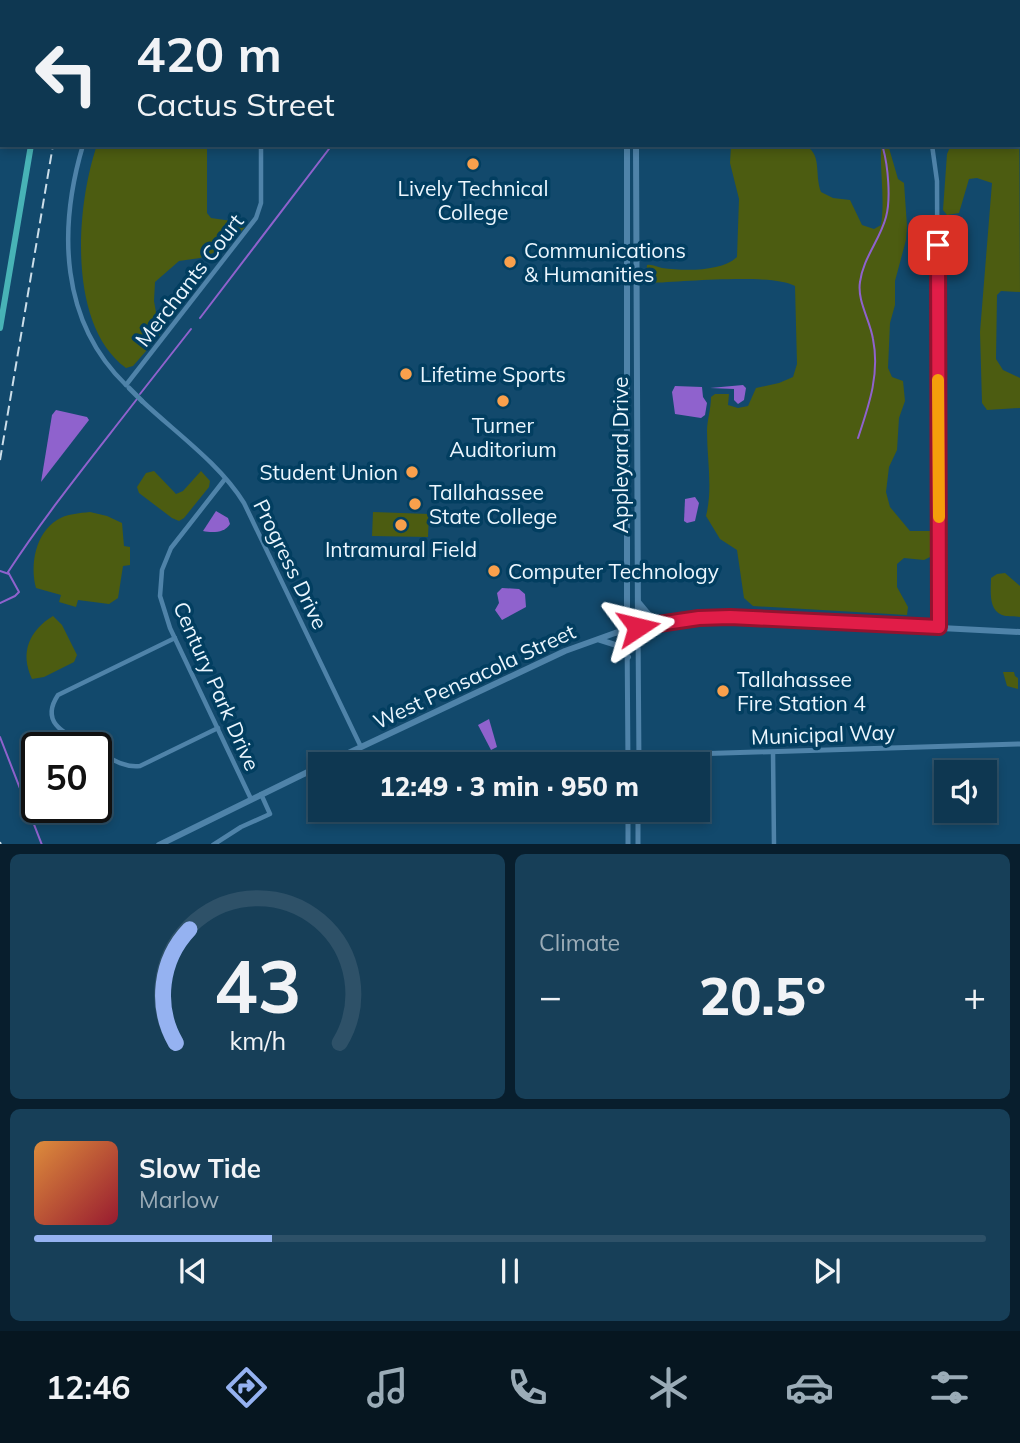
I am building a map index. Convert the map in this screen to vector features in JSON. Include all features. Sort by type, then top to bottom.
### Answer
[{"type":"main road","points":[[0,324],[31,147]]},
{"type":"main road","name":"Appleyard Drive","points":[[627,147],[627,630]]},
{"type":"main road","name":"Appleyard Drive","points":[[636,147],[638,627]]},
{"type":"main road","points":[[638,601],[646,613],[664,622]]},
{"type":"main road","name":"West Pensacola Street","points":[[350,752],[565,651],[627,630],[664,622],[730,617],[1020,632]]},
{"type":"main road","points":[[598,639],[619,646],[628,657]]},
{"type":"main road","name":"West Pensacola Street","points":[[161,844],[308,771]]},
{"type":"street","name":"Progress Drive","points":[[82,147],[71,192],[69,233],[73,292],[82,322],[101,358],[127,387],[236,491],[252,517],[361,747]]},
{"type":"street","name":"Merchants Court","points":[[127,387],[258,215],[261,147]]},
{"type":"street","points":[[932,147],[937,181],[939,627]]},
{"type":"street","points":[[627,206],[637,206]]},
{"type":"street","points":[[627,320],[637,320]]},
{"type":"street","points":[[627,425],[637,425]]},
{"type":"street","name":"Century Park Drive","points":[[225,479],[176,540],[163,566],[160,596],[164,615],[174,638],[251,799]]},
{"type":"street","points":[[627,499],[638,494]]},
{"type":"street","name":"Appleyard Drive","points":[[638,627],[639,752]]},
{"type":"street","name":"Appleyard Drive","points":[[627,630],[628,752]]},
{"type":"street","points":[[63,732],[52,718],[53,704],[63,691],[174,638]]},
{"type":"street","points":[[112,759],[126,766],[140,766],[218,728]]},
{"type":"street","name":"Municipal Way","points":[[710,754],[1020,744]]},
{"type":"street","points":[[773,752],[774,844]]},
{"type":"street","points":[[216,844],[241,827],[270,814],[261,794]]},
{"type":"street","points":[[628,822],[628,844]]},
{"type":"street","points":[[638,822],[638,844]]},
{"type":"green space","points":[[96,147],[207,147],[207,213],[211,218],[239,222],[245,227],[226,248],[200,258],[179,261],[155,282],[154,301],[160,335],[133,366],[126,368],[107,349],[94,324],[85,295],[81,231],[90,170]]},
{"type":"green space","points":[[731,147],[807,147],[816,158],[821,192],[833,198],[850,200],[862,225],[874,229],[881,225],[882,216],[881,149],[889,148],[898,179],[904,183],[906,240],[895,281],[888,368],[892,377],[903,381],[905,401],[899,418],[897,450],[889,467],[886,492],[890,507],[910,531],[934,531],[934,555],[924,560],[904,558],[897,564],[897,587],[908,607],[907,615],[753,606],[744,598],[737,550],[720,539],[706,516],[709,484],[707,427],[711,397],[715,394],[729,394],[728,405],[738,408],[748,406],[756,388],[793,377],[797,364],[795,286],[783,282],[747,279],[650,283],[646,277],[647,265],[691,270],[712,268],[737,257],[739,199],[730,163]]},
{"type":"green space","points":[[950,147],[1019,147],[1020,292],[1001,291],[997,295],[996,359],[1003,370],[1020,378],[1020,408],[987,410],[982,403],[980,332],[992,183],[977,178],[969,179],[959,213],[947,215],[943,210],[947,154]]},
{"type":"green space","points":[[154,471],[176,494],[183,491],[201,471],[210,481],[209,487],[179,521],[139,493],[137,487],[146,473]]},
{"type":"green space","points":[[90,512],[122,523],[124,546],[130,547],[130,565],[123,566],[118,598],[109,604],[78,600],[76,607],[59,602],[61,595],[36,588],[34,560],[44,533],[57,520]]},
{"type":"green space","name":"Intramural Field","points":[[373,512],[429,514],[428,537],[372,536]]},
{"type":"green space","points":[[1005,573],[1020,586],[1020,617],[1002,615],[992,604],[991,578]]},
{"type":"green space","points":[[53,616],[62,625],[77,655],[74,662],[44,677],[32,679],[27,660],[29,643],[38,628]]},
{"type":"green space","points":[[1003,672],[1014,672],[1018,678],[1018,689],[1007,686]]},
{"type":"shaded area","points":[[743,385],[746,388],[744,400],[738,404],[734,400],[734,389],[710,388]]},
{"type":"shaded area","points":[[675,386],[702,387],[707,403],[705,415],[701,418],[675,414],[672,392]]},
{"type":"shaded area","points":[[56,410],[87,417],[89,420],[41,482],[52,415]]},
{"type":"shaded area","points":[[695,497],[699,503],[695,521],[687,523],[684,521],[685,499]]},
{"type":"shaded area","points":[[216,511],[228,518],[230,524],[222,531],[203,531]]},
{"type":"shaded area","points":[[502,588],[519,589],[525,594],[526,607],[502,620],[495,610],[499,603],[497,593]]},
{"type":"shaded area","points":[[489,719],[497,747],[491,750],[478,725]]},
{"type":"waterway","points":[[200,318],[330,147]]},
{"type":"waterway","points":[[858,438],[869,401],[875,365],[873,339],[860,296],[860,282],[864,265],[888,210],[888,182],[883,148]]},
{"type":"waterway","points":[[140,394],[191,329]]},
{"type":"waterway","points":[[0,603],[19,592],[8,572],[23,549],[137,399]]},
{"type":"waterway","points":[[0,571],[9,574]]},
{"type":"waterway","points":[[0,737],[42,844]]},
{"type":"railway","points":[[0,460],[53,147]]},
{"type":"slow traffic","points":[[938,380],[939,517]]},
{"type":"place","name":"Lively Technical College","points":[[473,164]]},
{"type":"place","name":"Communications & Humanities","points":[[510,262]]},
{"type":"place","name":"Lifetime Sports","points":[[406,374]]},
{"type":"place","name":"Turner Auditorium","points":[[503,401]]},
{"type":"place","name":"Student Union","points":[[412,472]]},
{"type":"place","name":"Tallahassee State College","points":[[415,504]]},
{"type":"place","name":"Intramural Field","points":[[401,525]]},
{"type":"place","name":"Computer Technology","points":[[494,571]]},
{"type":"place","name":"Tallahassee Fire Station 4","points":[[723,691]]},
{"type":"route","points":[[638,627],[699,618],[730,617],[939,627],[938,245]]}]
